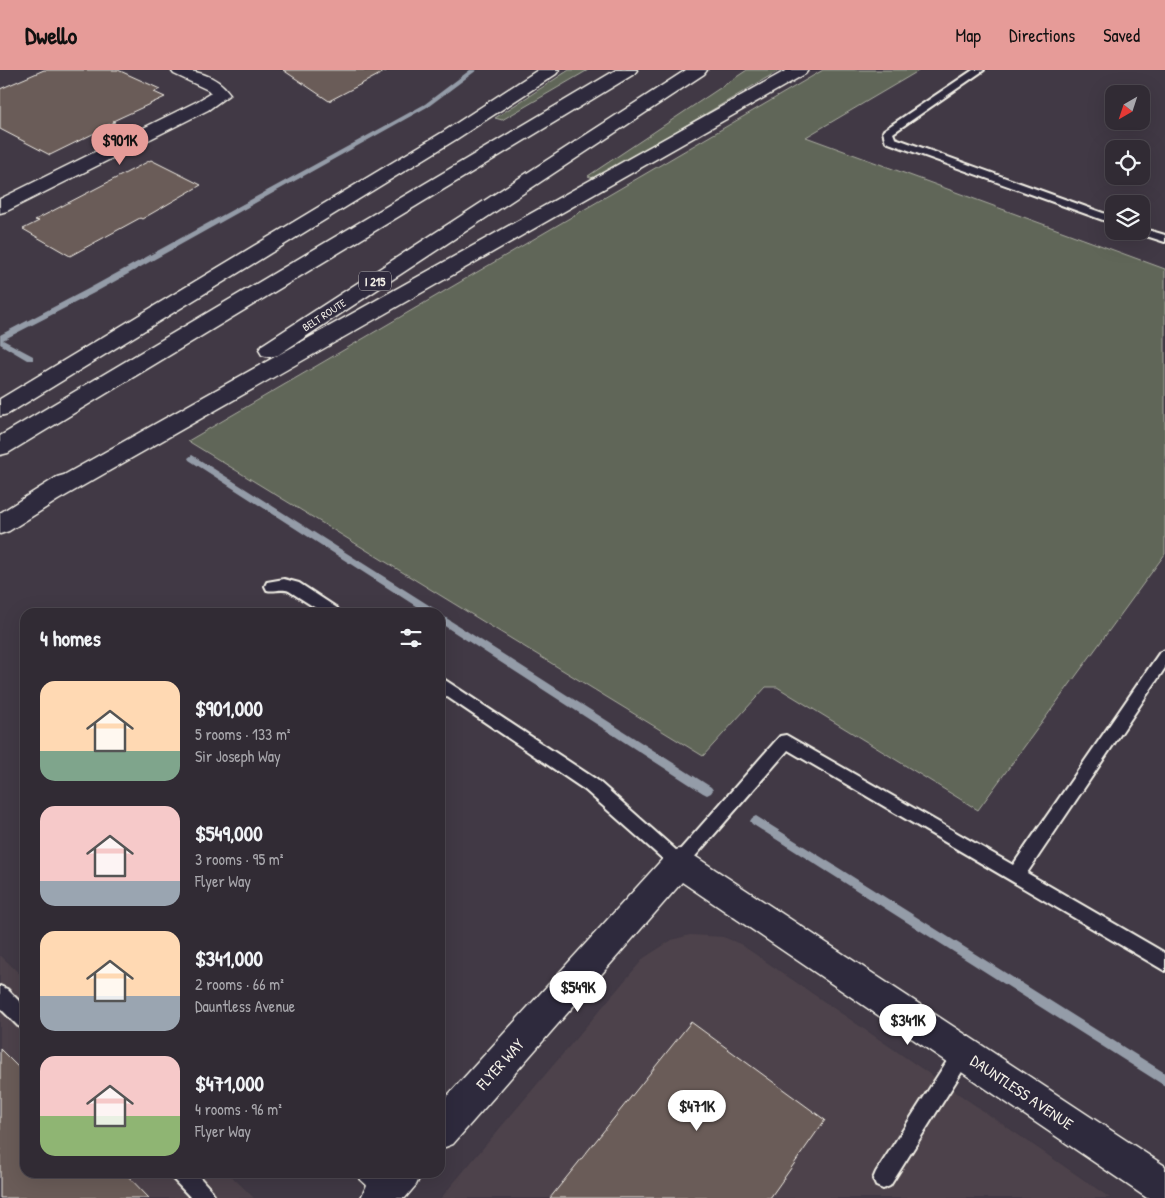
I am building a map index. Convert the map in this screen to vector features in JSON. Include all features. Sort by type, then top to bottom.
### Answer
[{"type":"main road","points":[[0,207],[202,106],[221,94],[214,86],[180,70]]},
{"type":"main road","points":[[0,409],[449,136],[550,70]]},
{"type":"main road","points":[[0,447],[628,70]]},
{"type":"main road","name":"BELT ROUTE","points":[[0,525],[52,493],[698,70]]},
{"type":"main road","points":[[52,493],[799,70]]},
{"type":"main road","name":"DAUNTLESS AVENUE","points":[[679,863],[1165,1188]]},
{"type":"main road","name":"FLYER WAY","points":[[445,1125],[679,863]]},
{"type":"lane","points":[[979,70],[888,132],[890,140],[1105,218]]},
{"type":"lane","points":[[1150,234],[1165,239]]},
{"type":"lane","points":[[272,586],[284,584],[294,587],[326,608]]},
{"type":"lane","points":[[1015,876],[1165,656]]},
{"type":"lane","points":[[445,687],[591,785],[679,863],[786,741],[1165,963]]},
{"type":"lane","points":[[0,995],[20,1015]]},
{"type":"lane","points":[[883,1180],[964,1053]]},
{"type":"lane","points":[[186,1178],[205,1198]]},
{"type":"shaded area","points":[[690,935],[723,937],[740,944],[1110,1198],[441,1198],[644,958],[672,940]]},
{"type":"shaded area","points":[[0,955],[20,974],[20,1178],[233,1178],[254,1198],[0,1198]]},
{"type":"green space","points":[[569,70],[588,70],[502,120],[495,118]]},
{"type":"green space","points":[[747,70],[780,70],[595,179],[588,176]]},
{"type":"green space","points":[[823,70],[920,70],[806,137],[1165,269],[1165,554],[978,810],[777,687],[766,687],[703,756],[188,441]]},
{"type":"building","points":[[44,70],[118,70],[160,89],[154,92],[165,97],[113,121],[115,122],[103,127],[105,128],[50,155],[0,129],[0,89]]},
{"type":"building","points":[[283,70],[388,70],[329,101]]},
{"type":"building","points":[[151,160],[201,185],[142,219],[140,218],[70,256],[23,229],[39,221],[35,220]]},
{"type":"building","points":[[691,1022],[825,1120],[770,1198],[550,1198]]},
{"type":"building","points":[[0,1049],[20,1069],[20,1178],[130,1178],[149,1198],[0,1198]]},
{"type":"waterway","points":[[0,338],[91,291],[427,105],[474,70]]},
{"type":"waterway","points":[[0,341],[30,358]]},
{"type":"waterway","points":[[192,458],[426,608]]},
{"type":"waterway","points":[[445,621],[707,790]]},
{"type":"waterway","points":[[756,821],[1165,1080]]}]
